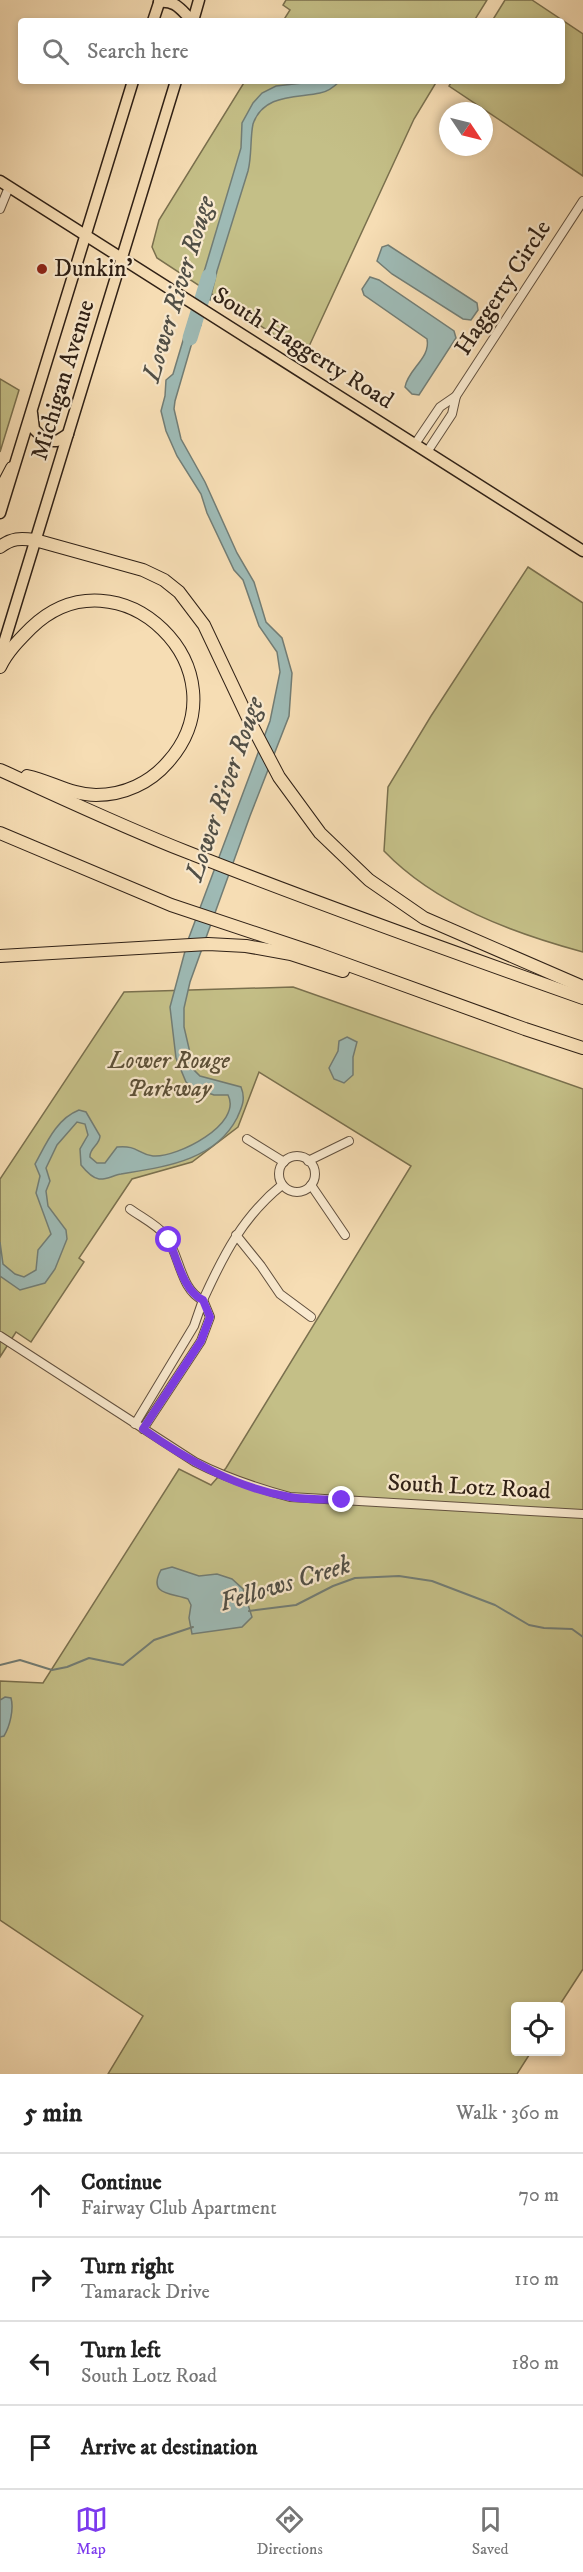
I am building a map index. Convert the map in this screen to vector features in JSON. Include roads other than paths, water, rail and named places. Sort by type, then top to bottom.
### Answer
[{"type":"highway","points":[[0,491],[12,468]]},
{"type":"highway","points":[[0,547],[9,540],[20,538],[35,540],[143,570],[172,586],[189,602],[204,625],[279,777],[320,834],[337,853],[369,880],[424,918],[583,987]]},
{"type":"highway","points":[[0,667],[18,640],[49,614],[77,603],[104,601],[132,608],[158,622],[179,646],[190,672],[193,687],[191,717],[177,750],[164,767],[152,777],[126,791],[95,795],[80,793],[33,777],[2,771]]},
{"type":"highway","points":[[2,771],[81,809],[188,853],[376,925],[583,998]]},
{"type":"highway","points":[[0,833],[171,905],[252,931],[583,1048]]},
{"type":"highway","points":[[0,956],[158,947],[246,946],[291,954],[473,1015],[525,1029]]},
{"type":"main road","points":[[194,18],[199,0]]},
{"type":"main road","points":[[154,18],[159,1],[168,1],[177,4],[190,18]]},
{"type":"main road","name":"Michigan Avenue","points":[[0,513],[132,84]]},
{"type":"main road","name":"Michigan Avenue","points":[[0,656],[175,84]]},
{"type":"main road","name":"South Haggerty Road","points":[[5,184],[583,552]]},
{"type":"main road","points":[[31,410],[34,429],[41,438],[52,442],[68,434]]},
{"type":"street","points":[[0,209],[5,184]]},
{"type":"street","name":"Haggerty Circle","points":[[427,452],[452,414],[456,396],[583,201]]},
{"type":"street","name":"Haggerty Circle","points":[[415,444],[440,407],[456,396]]},
{"type":"street","points":[[247,1138],[284,1162]]},
{"type":"street","points":[[308,1161],[349,1141]]},
{"type":"street","points":[[298,1156],[308,1161],[315,1175],[307,1189],[296,1192],[282,1185],[279,1173],[284,1162],[298,1156]]},
{"type":"street","points":[[135,1424],[194,1326],[222,1258],[236,1235],[264,1200],[282,1185]]},
{"type":"street","points":[[311,1185],[345,1235]]},
{"type":"street","points":[[130,1209],[166,1236],[188,1285],[196,1297],[203,1300],[210,1317],[201,1341],[143,1429]]},
{"type":"street","points":[[236,1235],[280,1294],[311,1317]]},
{"type":"street","name":"South Lotz Road","points":[[0,1336],[195,1462],[256,1488],[290,1497],[583,1514]]},
{"type":"water","points":[[336,84],[323,92],[272,102],[258,114],[253,124],[248,171],[210,300],[198,292],[241,148],[242,123],[253,103],[262,93],[276,86]]},
{"type":"water","points":[[388,245],[477,303],[478,310],[471,320],[463,319],[392,274],[377,261],[382,247]]},
{"type":"water","points":[[370,277],[379,280],[454,331],[456,338],[419,395],[412,394],[405,387],[410,375],[426,352],[427,339],[364,295],[362,289]]},
{"type":"water","points":[[190,317],[201,325],[191,346],[175,401],[174,409],[181,439],[205,482],[237,553],[254,582],[266,622],[282,638],[292,673],[289,716],[190,982],[184,1008],[184,1027],[194,1070],[200,1076],[241,1087],[243,1103],[237,1118],[227,1132],[216,1144],[202,1153],[170,1165],[102,1179],[91,1175],[81,1165],[80,1149],[88,1135],[85,1124],[77,1122],[57,1145],[46,1168],[50,1181],[46,1191],[48,1206],[66,1230],[67,1239],[55,1269],[45,1283],[20,1290],[0,1276],[0,1242],[3,1264],[15,1274],[24,1277],[36,1270],[38,1250],[51,1234],[36,1193],[40,1176],[35,1164],[52,1133],[64,1119],[79,1110],[86,1112],[100,1136],[90,1157],[97,1163],[105,1163],[117,1147],[133,1148],[153,1156],[164,1155],[191,1145],[217,1128],[226,1117],[230,1106],[228,1095],[214,1095],[191,1087],[186,1082],[176,1058],[170,1007],[188,940],[270,721],[280,672],[277,652],[259,626],[243,580],[234,570],[207,513],[201,494],[177,456],[166,431],[161,411],[166,380],[173,374]]},
{"type":"water","points":[[347,1037],[357,1042],[353,1057],[353,1075],[344,1083],[334,1079],[329,1068],[338,1051],[339,1041]]},
{"type":"water","points":[[172,1567],[199,1576],[217,1574],[232,1579],[243,1589],[252,1617],[242,1627],[192,1634],[189,1618],[191,1605],[188,1599],[164,1592],[157,1585],[161,1570]]},
{"type":"water","points":[[5,1697],[11,1698],[12,1712],[6,1732],[0,1737],[0,1700]]},
{"type":"waterway","name":"Lower River Rouge","points":[[190,338],[209,276]]},
{"type":"waterway","name":"Fellows Creek","points":[[249,1611],[296,1605],[333,1586],[355,1578],[399,1576],[432,1581],[495,1605],[529,1625],[572,1629],[583,1637]]},
{"type":"waterway","name":"Fellows Creek","points":[[0,1665],[20,1660],[52,1670],[89,1658],[123,1665],[154,1640],[193,1627]]},
{"type":"place","name":"Dunkin'","points":[[42,269]]},
{"type":"park label","name":"Lower Rouge Parkway","points":[[169,1075]]}]
